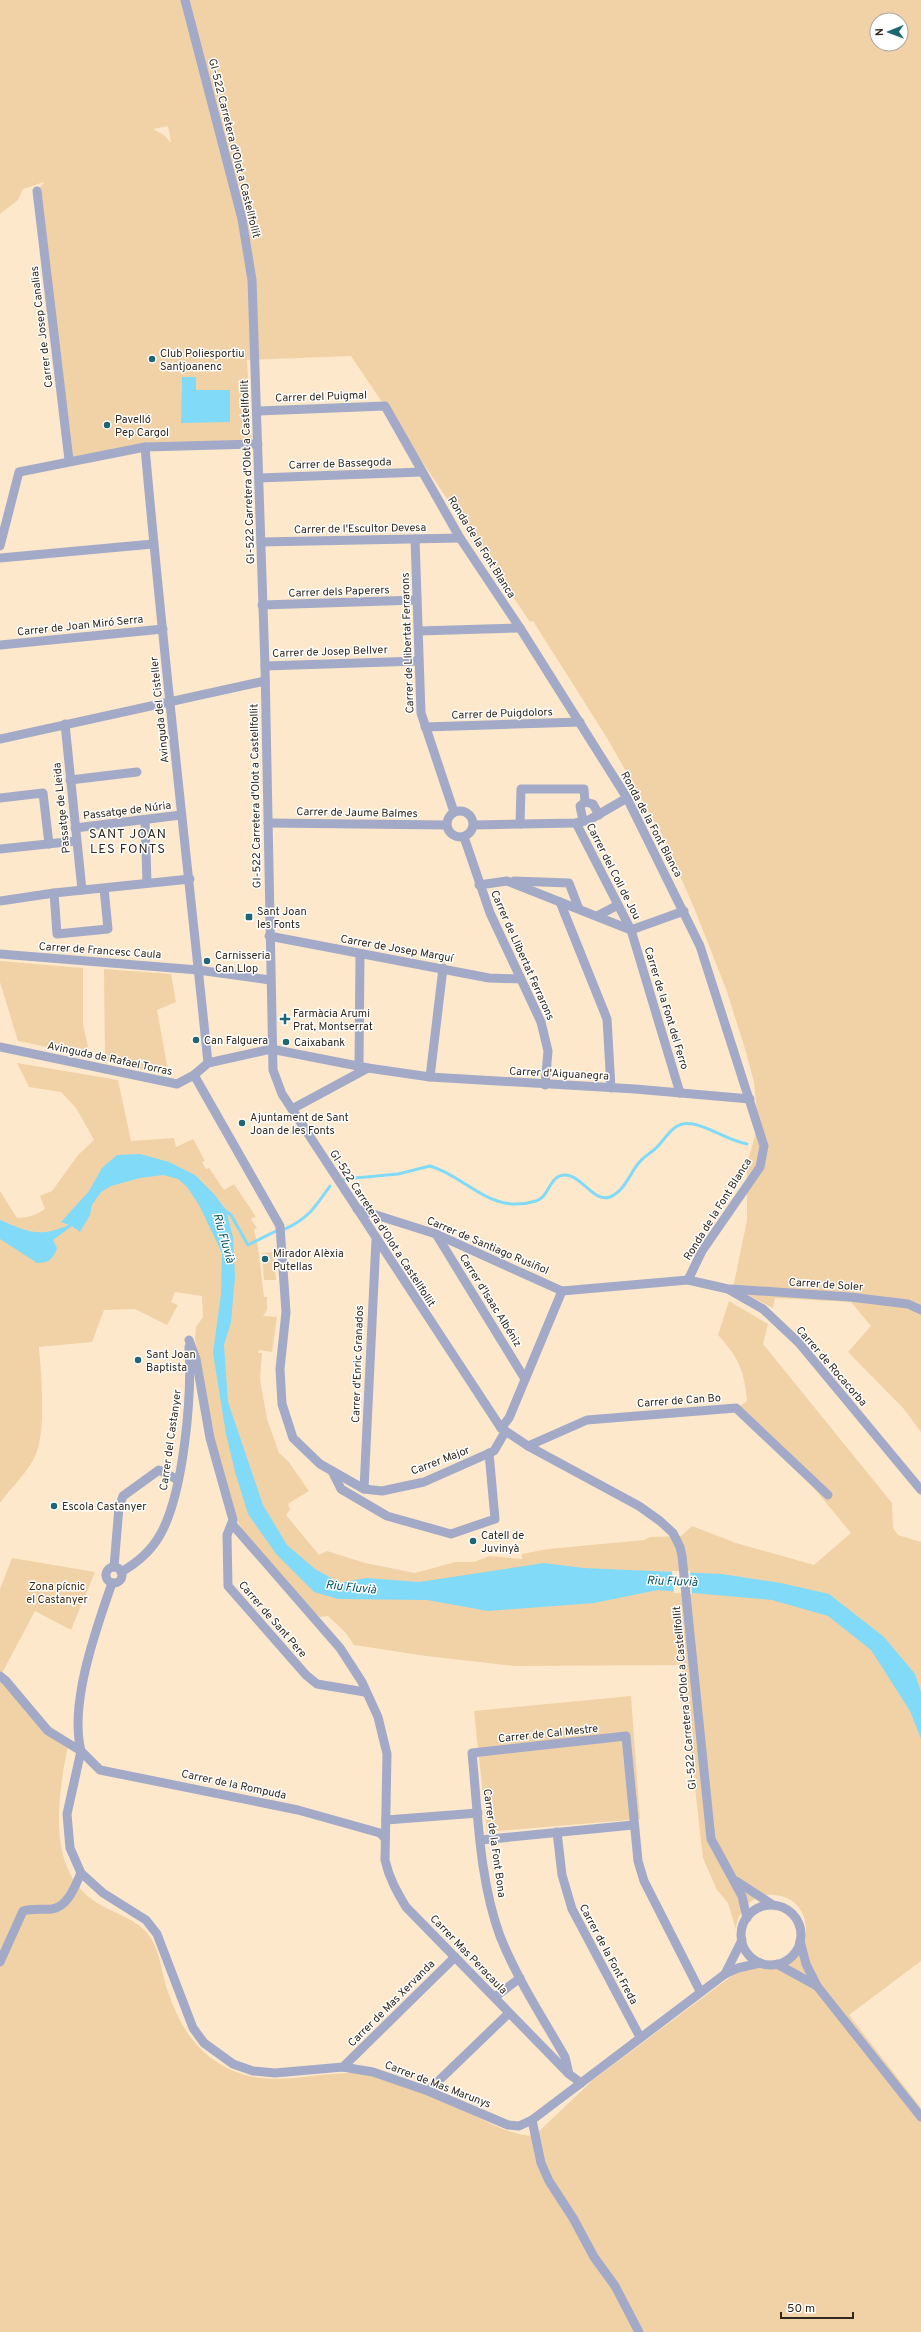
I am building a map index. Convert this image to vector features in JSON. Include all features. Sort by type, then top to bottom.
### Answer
[{"type":"street","name":"GI-522 Carretera d'Olot a Castellfollit","points":[[185,0],[242,218],[252,280],[258,411],[262,605],[265,666],[271,1049],[273,1070],[282,1094],[376,1240],[503,1430],[528,1446],[639,1506],[668,1528],[680,1547],[691,1630],[710,1834],[715,1849],[735,1881],[742,1896],[747,1918]]},
{"type":"street","name":"Carrer de Josep Canalias","points":[[37,191],[69,460]]},
{"type":"street","name":"Carrer del Puigmal","points":[[258,411],[385,406]]},
{"type":"street","name":"Ronda de la Font Blanca","points":[[385,406],[460,538],[520,628],[627,798],[700,946],[764,1146],[760,1167],[702,1251],[688,1280]]},
{"type":"street","points":[[0,546],[19,472],[69,460],[145,447],[258,444]]},
{"type":"street","name":"Avinguda del Cisteller","points":[[145,447],[153,544],[163,629],[181,816],[190,879],[208,1063]]},
{"type":"street","name":"Carrer de Bassegoda","points":[[259,478],[422,472]]},
{"type":"street","name":"Carrer de l'Escultor Devesa","points":[[261,542],[460,538]]},
{"type":"street","name":"Carrer de Llibertat Ferrarons","points":[[416,539],[421,713],[424,727],[454,812]]},
{"type":"street","points":[[0,558],[153,544]]},
{"type":"street","name":"Carrer dels Paperers","points":[[262,605],[417,600]]},
{"type":"street","points":[[419,630],[520,628]]},
{"type":"street","name":"Carrer de Joan Miró Serra","points":[[0,645],[163,629]]},
{"type":"street","name":"Carrer de Josep Bellver","points":[[265,666],[419,661]]},
{"type":"street","points":[[0,739],[170,700],[265,681]]},
{"type":"street","name":"Carrer de Puigdolors","points":[[424,727],[580,722]]},
{"type":"street","name":"Passatge de Lleida","points":[[65,724],[82,890]]},
{"type":"street","points":[[70,780],[137,772]]},
{"type":"street","points":[[520,824],[520,789],[584,789],[585,802]]},
{"type":"street","points":[[0,798],[43,794],[49,844]]},
{"type":"street","points":[[474,825],[580,822],[598,815],[627,798]]},
{"type":"street","points":[[585,802],[593,804],[598,815]]},
{"type":"street","points":[[580,822],[580,806],[585,802]]},
{"type":"street","points":[[463,811],[471,816],[474,825],[471,832],[464,837],[456,837],[449,833],[446,825],[448,817],[454,812],[463,811]]},
{"type":"street","name":"Passatge de Núria","points":[[75,828],[181,816]]},
{"type":"street","points":[[145,820],[147,883]]},
{"type":"street","name":"Carrer del Coll de Jou","points":[[580,822],[631,930]]},
{"type":"street","name":"Carrer de Jaume Balmes","points":[[268,823],[446,825]]},
{"type":"street","name":"Carrer de Llibertat Ferrarons","points":[[464,837],[479,885],[541,1022],[548,1051],[545,1084]]},
{"type":"street","points":[[0,849],[76,841]]},
{"type":"street","points":[[0,901],[54,893],[190,879]]},
{"type":"street","points":[[507,881],[631,930],[684,912]]},
{"type":"street","points":[[479,885],[507,881],[569,883],[579,909]]},
{"type":"street","points":[[54,893],[57,934],[108,929],[104,888]]},
{"type":"street","points":[[560,902],[607,1019],[611,1088]]},
{"type":"street","points":[[597,916],[618,905]]},
{"type":"street","name":"Carrer de la Font del Ferro","points":[[631,930],[680,1093]]},
{"type":"street","name":"Carrer de Josep Marguí","points":[[269,936],[489,978],[521,979]]},
{"type":"street","name":"Carrer de Francesc Caula","points":[[0,954],[198,970],[270,980]]},
{"type":"street","points":[[292,1109],[363,1067],[360,954]]},
{"type":"street","points":[[430,1077],[443,968]]},
{"type":"street","name":"Avinguda de Rafael Torras","points":[[0,1047],[177,1084],[194,1076],[208,1063]]},
{"type":"street","points":[[208,1063],[271,1049]]},
{"type":"street","name":"Carrer d'Aiguanegra","points":[[271,1049],[363,1067],[430,1077],[611,1088],[750,1099]]},
{"type":"street","name":"Carrer Major","points":[[194,1076],[280,1226],[286,1312],[280,1369],[282,1404],[293,1438],[320,1464],[364,1490],[382,1491],[424,1482],[494,1451],[503,1430]]},
{"type":"street","name":"Carrer de Santiago Rusiñol","points":[[357,1209],[436,1234],[562,1291]]},
{"type":"street","name":"Carrer d'Isaac Albéniz","points":[[436,1234],[525,1379]]},
{"type":"street","name":"Carrer d'Enric Granados","points":[[364,1490],[376,1240]]},
{"type":"street","name":"Carrer de Rocacorba","points":[[562,1291],[688,1280],[728,1289],[763,1309],[799,1343],[921,1490]]},
{"type":"street","name":"Carrer de Soler","points":[[728,1289],[865,1299],[908,1304],[921,1310]]},
{"type":"street","points":[[503,1430],[562,1291]]},
{"type":"street","name":"Carrer del Castanyer","points":[[118,1569],[137,1563],[160,1535],[176,1493],[190,1389],[189,1340]]},
{"type":"street","name":"Carrer de Sant Pere","points":[[189,1340],[196,1359],[210,1438],[233,1520],[227,1535],[228,1586],[306,1675],[317,1684],[365,1692]]},
{"type":"street","name":"Carrer de Can Bo","points":[[528,1446],[587,1420],[736,1408],[828,1494]]},
{"type":"street","points":[[332,1471],[342,1489],[388,1516],[451,1534],[495,1519],[489,1453]]},
{"type":"street","points":[[118,1569],[110,1568],[106,1574],[107,1580],[115,1583],[121,1579],[118,1569],[119,1507],[123,1496],[159,1470],[178,1480]]},
{"type":"street","points":[[232,1524],[340,1648],[362,1682],[365,1692],[378,1717],[385,1740],[387,1754],[386,1820],[478,1813]]},
{"type":"street","points":[[81,1751],[77,1736],[79,1713],[89,1652],[112,1583]]},
{"type":"street","name":"Carrer de la Rompuda","points":[[0,1676],[6,1681],[48,1731],[81,1751],[100,1770],[298,1810],[380,1833],[385,1838]]},
{"type":"street","name":"Carrer de Cal Mestre","points":[[472,1753],[626,1736],[633,1825]]},
{"type":"street","name":"Carrer de Mas Marunys","points":[[81,1751],[68,1814],[70,1848],[81,1873],[103,1893],[146,1920],[156,1934],[193,2028],[204,2043],[233,2064],[248,2069],[275,2073],[343,2067],[373,2072],[428,2090],[508,2124],[519,2126],[532,2120]]},
{"type":"street","name":"Carrer de la Font Bona","points":[[472,1753],[481,1840],[494,1916],[500,1936],[520,1978],[565,2057],[569,2074]]},
{"type":"street","name":"Carrer Mas Peracaula","points":[[386,1820],[385,1860],[396,1891],[406,1907],[569,2074],[581,2083]]},
{"type":"street","points":[[481,1840],[633,1825],[638,1861],[644,1881],[700,1991]]},
{"type":"street","name":"Carrer de la Font Freda","points":[[557,1832],[562,1875],[572,1909],[640,2037]]},
{"type":"street","points":[[0,1962],[23,1911],[54,1909],[61,1905],[69,1897],[81,1873]]},
{"type":"street","name":"GI-522 Carretera d'Olot a Castellfollit","points":[[735,1881],[773,1905]]},
{"type":"street","points":[[725,1974],[742,1940],[743,1925],[747,1918],[756,1910],[773,1905],[785,1908],[795,1917],[800,1928],[800,1942],[806,1964],[817,1986],[921,2117]]},
{"type":"street","points":[[742,1940],[746,1951],[760,1962]]},
{"type":"street","points":[[777,1964],[789,1959],[800,1942]]},
{"type":"street","name":"Carrer de Mas Xervanda","points":[[343,2067],[455,1957]]},
{"type":"street","points":[[639,2332],[615,2286],[594,2257],[574,2218],[549,2181],[541,2163],[532,2120],[700,1991],[725,1974],[738,1968],[760,1962],[777,1964],[817,1986]]},
{"type":"street","points":[[495,1997],[520,1978]]},
{"type":"street","points":[[428,2090],[509,2013]]},
{"type":"green space","points":[[0,0],[921,0],[921,1432],[903,1408],[848,1352],[871,1326],[851,1302],[775,1298],[773,1308],[733,1288],[747,1220],[747,1163],[755,1136],[757,1112],[754,1082],[726,989],[695,910],[661,833],[607,738],[533,621],[530,622],[351,356],[247,360],[252,444],[145,447],[69,460],[37,191],[44,182],[23,189],[18,200],[0,214]],"holes":[[[168,126],[171,143],[164,135],[153,129]]]},
{"type":"green space","points":[[0,961],[83,968],[83,1024],[90,1056],[18,1041],[0,982]]},
{"type":"green space","points":[[104,969],[171,974],[176,1002],[157,1010],[169,1076],[105,1061]]},
{"type":"green space","name":"Zona pícnic el Castanyer","points":[[17,1063],[118,1080],[131,1141],[174,1138],[176,1147],[193,1139],[205,1161],[202,1162],[206,1169],[209,1168],[224,1190],[234,1184],[256,1217],[251,1219],[257,1228],[254,1230],[258,1247],[264,1297],[267,1297],[267,1310],[263,1316],[277,1317],[272,1352],[259,1350],[258,1353],[262,1353],[260,1379],[267,1419],[279,1453],[288,1461],[309,1491],[288,1504],[290,1510],[286,1515],[319,1555],[327,1551],[365,1563],[415,1573],[455,1562],[474,1562],[489,1556],[522,1559],[522,1554],[548,1549],[644,1540],[650,1537],[681,1536],[692,1526],[736,1543],[814,1565],[851,1533],[789,1458],[736,1408],[747,1400],[744,1380],[739,1364],[731,1350],[718,1335],[729,1301],[768,1324],[763,1344],[892,1503],[893,1528],[898,1535],[921,1542],[921,1961],[849,2015],[921,2108],[921,2332],[0,2332],[0,1589],[12,1558],[95,1572],[71,1630],[35,1611],[2,1673],[47,1724],[69,1739],[59,1806],[59,1829],[62,1852],[69,1872],[81,1890],[99,1904],[142,1927],[147,1933],[155,1946],[166,1986],[185,2030],[202,2050],[223,2066],[236,2072],[263,2078],[277,2079],[347,2073],[357,2073],[376,2077],[419,2092],[510,2132],[534,2136],[593,2080],[753,1960],[764,1964],[780,1963],[793,1956],[801,1946],[805,1933],[805,1920],[800,1908],[789,1899],[774,1895],[758,1897],[753,1900],[741,1913],[737,1921],[736,1930],[728,1903],[717,1890],[703,1858],[681,1665],[515,1666],[426,1656],[354,1645],[345,1632],[328,1616],[320,1617],[314,1613],[244,1533],[235,1516],[213,1440],[195,1339],[196,1327],[203,1317],[202,1296],[175,1292],[171,1302],[178,1305],[167,1325],[135,1309],[104,1310],[92,1342],[39,1347],[42,1390],[42,1423],[37,1451],[32,1462],[21,1478],[0,1503],[0,1191],[17,1218],[28,1217],[38,1213],[45,1209],[40,1196],[52,1191],[78,1155],[94,1140],[76,1108],[61,1092],[29,1087]]},
{"type":"green space","points":[[273,1252],[276,1280],[264,1280],[262,1253]]},
{"type":"green space","points":[[631,1696],[640,1819],[487,1832],[474,1711]]},
{"type":"water","points":[[182,377],[196,377],[196,390],[230,390],[230,422],[181,423]]},
{"type":"water","name":"Riu Fluvià","points":[[140,1154],[169,1162],[195,1175],[214,1194],[226,1210],[233,1237],[235,1277],[231,1322],[224,1345],[228,1402],[263,1505],[287,1545],[315,1569],[340,1583],[366,1578],[419,1582],[544,1563],[583,1568],[722,1574],[781,1583],[829,1594],[884,1637],[915,1674],[921,1692],[921,1739],[910,1711],[871,1650],[828,1616],[772,1600],[658,1590],[594,1603],[488,1611],[427,1600],[338,1599],[314,1592],[276,1554],[248,1514],[235,1472],[226,1434],[213,1353],[221,1294],[222,1253],[199,1205],[187,1187],[178,1179],[163,1175],[140,1178],[111,1186],[101,1192],[92,1205],[90,1215],[80,1232],[72,1226],[53,1240],[57,1248],[52,1258],[45,1262],[37,1263],[0,1239],[0,1220],[18,1228],[34,1232],[50,1231],[69,1225],[61,1222],[89,1191],[102,1168],[117,1155]]},
{"type":"pier","points":[[672,1571],[690,1571],[692,1594],[674,1593]]},
{"type":"waterway","points":[[344,1179],[398,1174],[430,1166],[444,1171],[492,1199],[505,1203],[520,1204],[541,1199],[556,1178],[566,1175],[572,1176],[593,1193],[604,1198],[610,1197],[619,1191],[643,1158],[655,1149],[675,1127],[680,1125],[686,1123],[693,1124],[747,1144]]},
{"type":"waterway","points":[[285,1229],[306,1216],[316,1206],[330,1186]]},
{"type":"waterway","name":"Riu Fluvià","points":[[224,1210],[231,1215],[248,1245],[276,1231]]},
{"type":"place","name":"Club Poliesportiu Santjoanenc","points":[[152,359]]},
{"type":"place","name":"Pavelló Pep Cargol","points":[[107,425]]},
{"type":"place","name":"Sant Joan les Fonts","points":[[249,917]]},
{"type":"place","name":"Carnisseria Can Llop","points":[[207,961]]},
{"type":"place","name":"Farmàcia Arumi Prat, Montserrat","points":[[285,1019]]},
{"type":"place","name":"Can Falguera","points":[[196,1040]]},
{"type":"place","name":"Caixabank","points":[[286,1042]]},
{"type":"place","name":"Ajuntament de Sant Joan de les Fonts","points":[[242,1123]]},
{"type":"place","name":"Mirador Alèxia Putellas","points":[[265,1259]]},
{"type":"place","name":"Sant Joan Baptista","points":[[138,1360]]},
{"type":"place","name":"Escola Castanyer","points":[[54,1506]]},
{"type":"place","name":"Catell de Juvinyà","points":[[473,1541]]},
{"type":"district","name":"SANT JOAN LES FONTS","points":[[128,840]]}]
